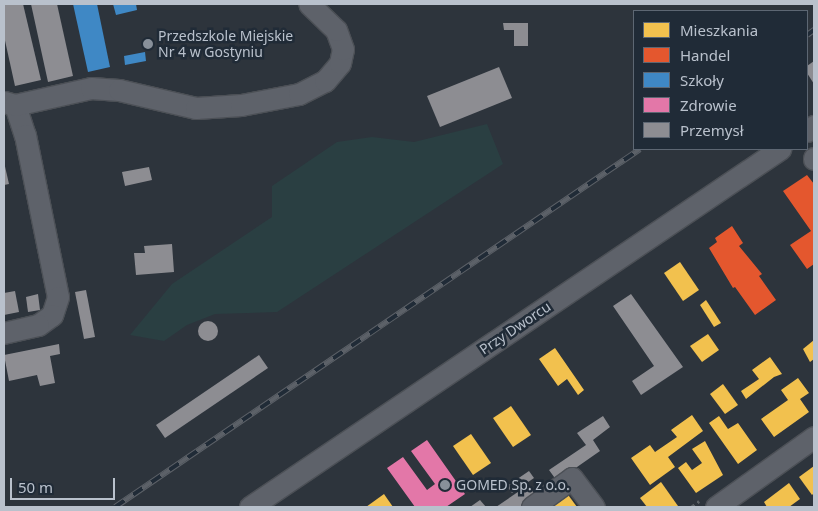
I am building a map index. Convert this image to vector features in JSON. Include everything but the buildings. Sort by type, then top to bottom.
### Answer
[{"type":"street","points":[[4,333],[38,326],[52,315],[58,296],[25,135],[10,103],[91,88],[119,90],[196,108],[241,105],[299,94],[324,81],[340,63],[344,49],[336,30],[309,4]]},
{"type":"street","name":"Przy Dworcu","points":[[250,507],[779,150]]},
{"type":"street","points":[[716,507],[814,437]]},
{"type":"street","points":[[532,507],[572,478],[594,507]]},
{"type":"green space","points":[[487,124],[503,164],[277,312],[215,314],[187,325],[164,341],[130,335],[172,284],[272,217],[272,186],[337,142],[372,137],[414,142]]},
{"type":"railway","points":[[808,34],[814,30]]},
{"type":"railway","points":[[115,507],[639,150]]},
{"type":"place","name":"Przedszkole Miejskie Nr 4 w Gostyniu","points":[[148,44]]},
{"type":"place","name":"GOMED Sp. z o.o.","points":[[445,485]]}]
